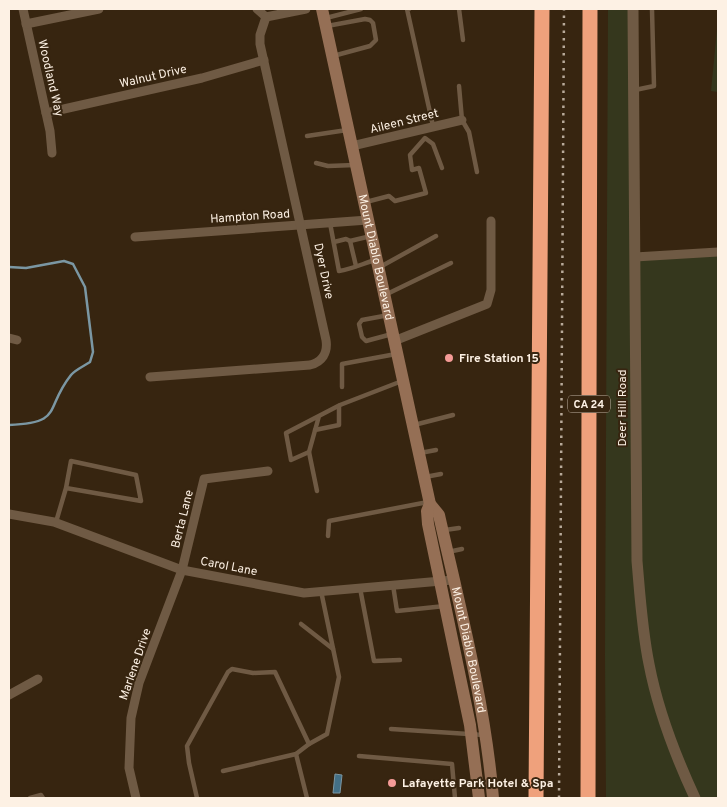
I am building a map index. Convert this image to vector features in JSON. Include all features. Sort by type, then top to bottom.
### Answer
[{"type":"highway","points":[[536,798],[542,9]]},
{"type":"highway","name":"CA 24","points":[[588,798],[590,9]]},
{"type":"highway","points":[[530,798],[536,781]]},
{"type":"main road","name":"Mount Diablo Boulevard","points":[[324,18],[424,477],[430,503],[438,515],[447,552],[486,735],[492,798]]},
{"type":"main road","name":"Mount Diablo Boulevard","points":[[430,503],[427,511],[428,524],[472,735],[479,798]]},
{"type":"street","name":"Woodland Way","points":[[22,9],[46,113],[52,142],[52,153]]},
{"type":"street","points":[[26,24],[99,9]]},
{"type":"street","points":[[257,9],[266,17],[306,9]]},
{"type":"street","name":"Deer Hill Road","points":[[633,9],[637,561],[641,614],[657,700],[669,736],[695,798]]},
{"type":"street","name":"Dyer Drive","points":[[150,377],[310,365],[320,361],[326,352],[326,340],[264,60],[260,35],[266,17]]},
{"type":"street","name":"Walnut Drive","points":[[46,113],[202,78],[264,60]]},
{"type":"street","name":"Aileen Street","points":[[352,146],[462,120]]},
{"type":"street","name":"Hampton Road","points":[[134,236],[368,220]]},
{"type":"street","points":[[395,343],[487,304],[491,290],[490,221]]},
{"type":"street","points":[[635,257],[718,252]]},
{"type":"street","name":"Berta Lane","points":[[182,570],[204,479],[268,471]]},
{"type":"street","name":"Carol Lane","points":[[9,514],[56,522],[182,570],[304,593],[453,580]]},
{"type":"street","name":"Marlene Drive","points":[[136,798],[130,768],[131,718],[139,683],[182,570]]},
{"type":"street","points":[[9,695],[38,678]]},
{"type":"lane","points":[[324,18],[360,9]]},
{"type":"lane","points":[[409,9],[407,9],[433,126]]},
{"type":"lane","points":[[459,9],[463,40]]},
{"type":"lane","points":[[634,90],[654,86],[652,10]]},
{"type":"lane","points":[[324,18],[370,20],[376,40],[370,46],[332,56]]},
{"type":"lane","points":[[460,86],[462,120],[468,132],[477,172]]},
{"type":"lane","points":[[307,136],[348,129]]},
{"type":"lane","points":[[364,203],[389,196],[396,201],[426,193],[419,168],[412,170],[410,155],[425,138],[432,144],[442,168]]},
{"type":"lane","points":[[316,163],[328,166],[356,165]]},
{"type":"lane","points":[[330,223],[339,270],[378,264],[436,236]]},
{"type":"lane","points":[[334,242],[346,239],[350,241],[372,236]]},
{"type":"lane","points":[[350,241],[356,266]]},
{"type":"lane","points":[[384,295],[451,263]]},
{"type":"lane","points":[[389,315],[362,320],[359,324],[362,337],[366,341],[395,343]]},
{"type":"lane","points":[[342,387],[342,364],[395,343]]},
{"type":"lane","points":[[309,452],[291,460],[286,433],[339,406],[403,381]]},
{"type":"lane","points":[[315,430],[339,425],[339,406]]},
{"type":"lane","points":[[413,425],[453,415]]},
{"type":"lane","points":[[317,491],[309,452],[319,416]]},
{"type":"lane","points":[[419,454],[436,450]]},
{"type":"lane","points":[[56,522],[66,488],[71,461],[136,475],[141,500],[66,488]]},
{"type":"lane","points":[[424,477],[441,474]]},
{"type":"lane","points":[[328,536],[329,521],[430,503]]},
{"type":"lane","points":[[442,531],[458,528]]},
{"type":"lane","points":[[447,552],[462,549]]},
{"type":"lane","points":[[393,585],[397,610],[445,606]]},
{"type":"lane","points":[[360,588],[374,661],[400,660]]},
{"type":"lane","points":[[223,771],[296,754],[308,744],[327,734],[339,676],[322,592]]},
{"type":"lane","points":[[301,624],[334,650]]},
{"type":"lane","points":[[197,798],[187,746],[228,672],[232,669],[253,673],[275,672],[308,744]]},
{"type":"lane","points":[[391,729],[486,735]]},
{"type":"lane","points":[[296,754],[307,798]]},
{"type":"lane","points":[[359,756],[452,764],[456,798]]},
{"type":"lane","points":[[30,798],[41,795],[43,798]]},
{"type":"green space","points":[[608,9],[633,9],[635,257],[718,252],[718,798],[606,798]]},
{"type":"green space","points":[[718,19],[718,92],[711,91]]},
{"type":"water","points":[[335,774],[342,775],[340,793],[333,793]]},
{"type":"waterway","points":[[9,267],[26,268],[64,261],[73,264],[85,287],[93,352],[90,362],[71,375],[46,417],[26,424],[9,425]]},
{"type":"railway","points":[[559,798],[564,9]]},
{"type":"place","name":"Fire Station 15","points":[[449,358]]},
{"type":"place","name":"Lafayette Park Hotel & Spa","points":[[392,783]]}]
